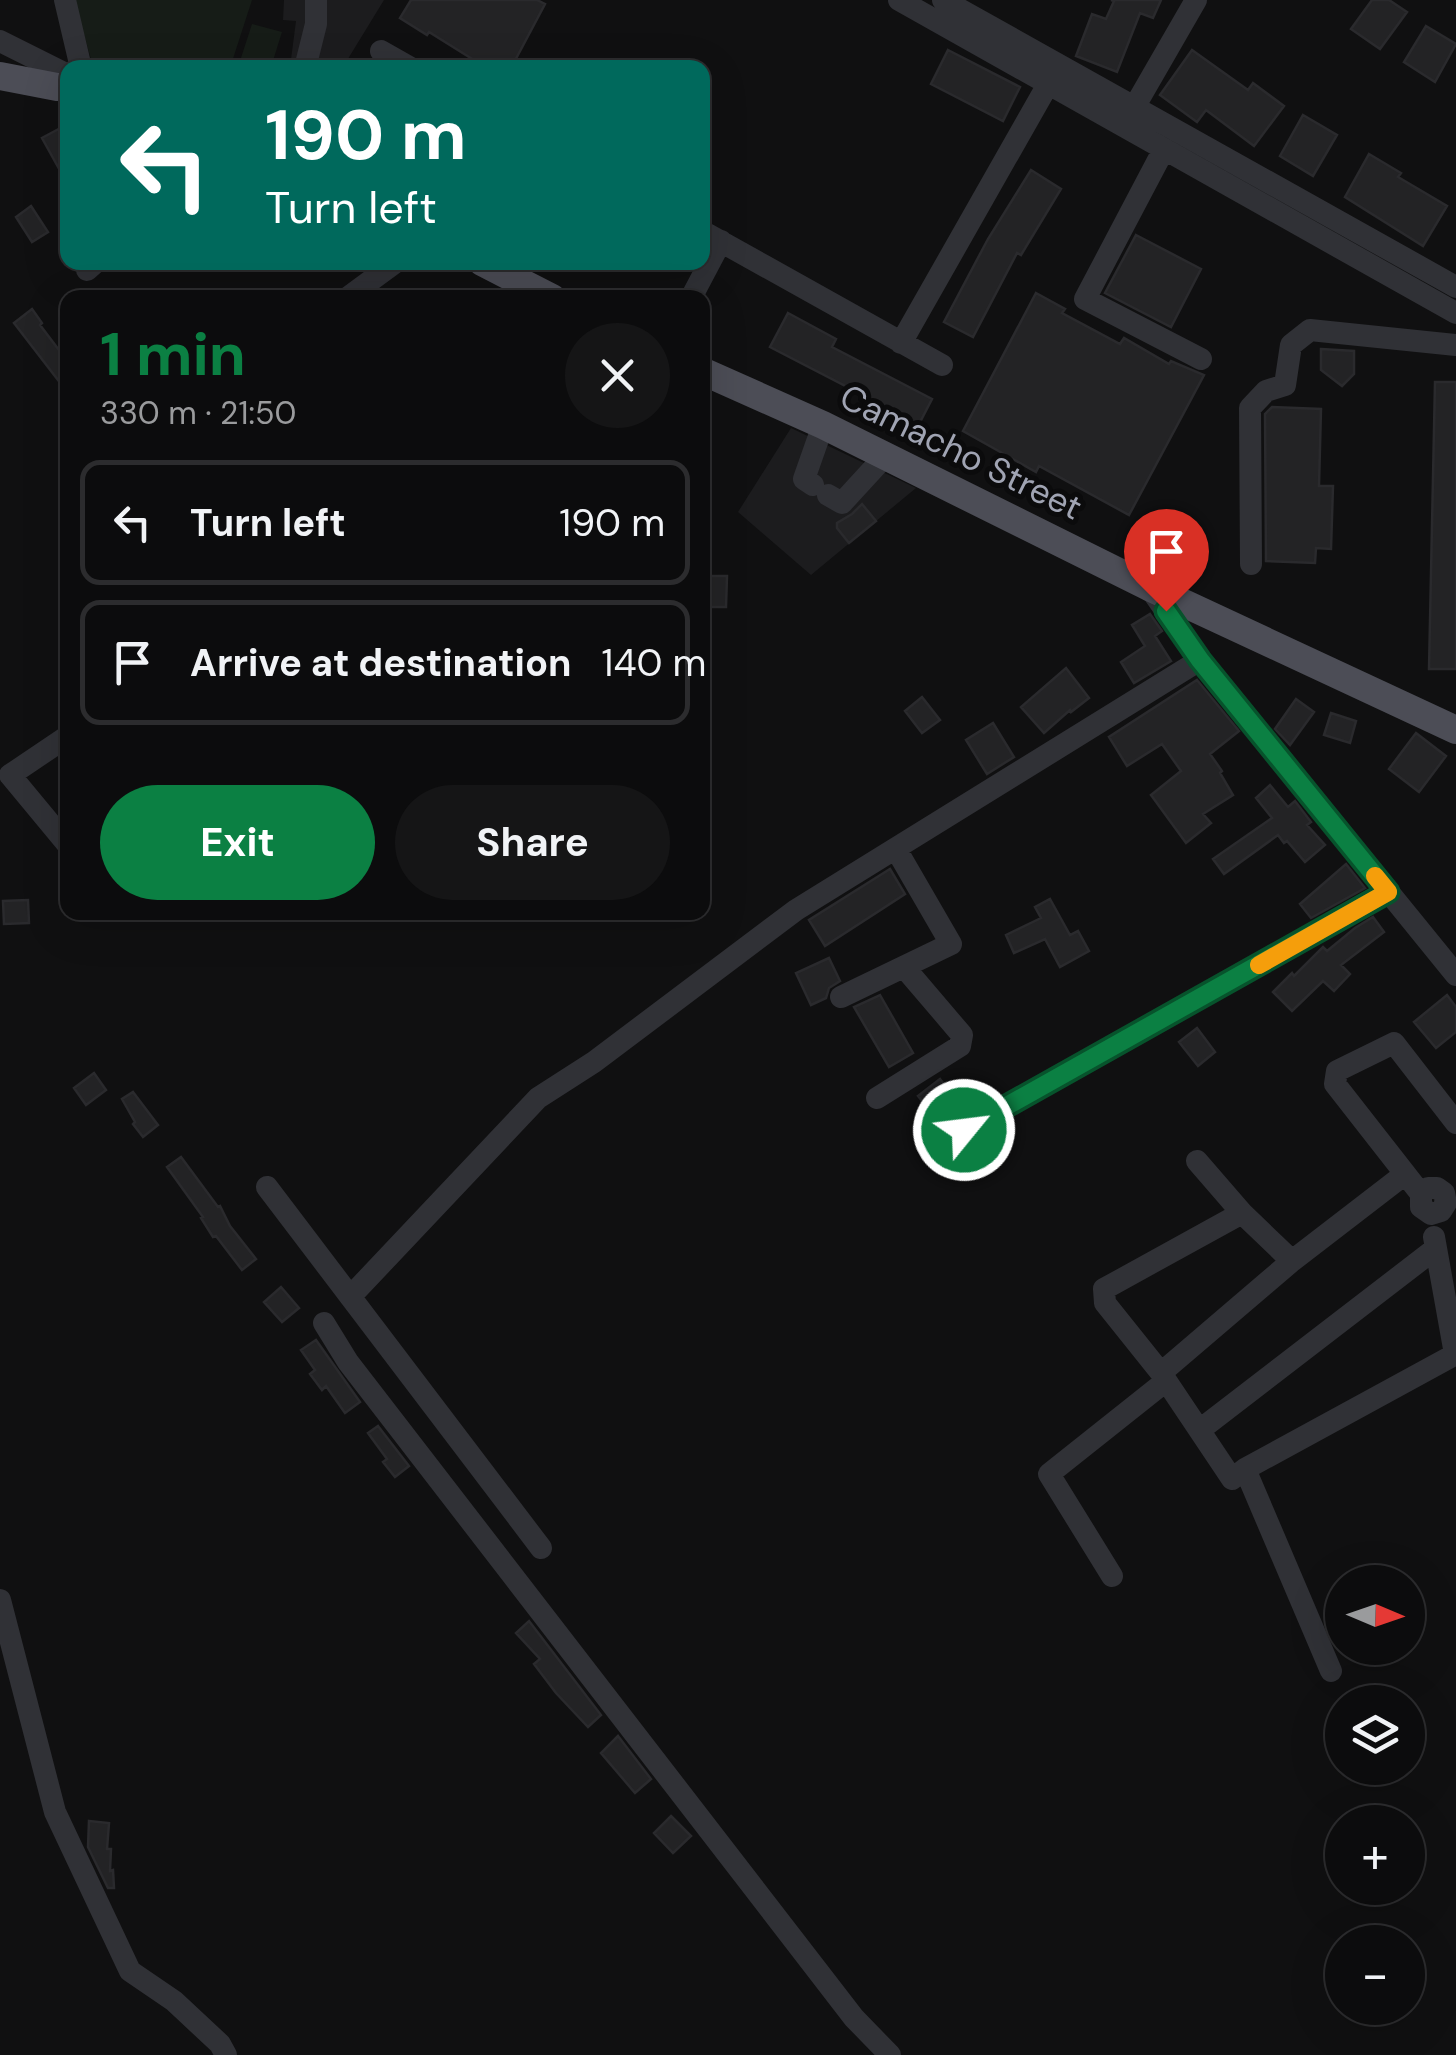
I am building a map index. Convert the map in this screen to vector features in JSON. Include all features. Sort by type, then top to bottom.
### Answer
[{"type":"main road","points":[[0,76],[60,87]]},
{"type":"main road","points":[[498,270],[536,290]]},
{"type":"main road","name":"Camacho Street","points":[[710,374],[1456,730]]},
{"type":"street","points":[[65,0],[79,60]]},
{"type":"street","points":[[307,60],[316,24],[316,0]]},
{"type":"street","points":[[943,0],[1054,74]]},
{"type":"street","points":[[1129,116],[1196,0]]},
{"type":"street","points":[[913,3],[1456,287]]},
{"type":"street","points":[[0,41],[60,70]]},
{"type":"street","points":[[382,51],[397,60]]},
{"type":"street","points":[[902,342],[1054,74]]},
{"type":"street","points":[[1129,116],[1164,149],[1456,313]]},
{"type":"street","points":[[1164,149],[1085,299],[1201,358]]},
{"type":"street","points":[[712,236],[942,365]]},
{"type":"street","points":[[358,290],[385,270]]},
{"type":"street","points":[[1251,564],[1250,408],[1266,390],[1285,385],[1291,346],[1310,330],[1456,345]]},
{"type":"street","points":[[823,425],[804,480],[842,504],[886,456]]},
{"type":"street","points":[[1150,587],[1200,660],[1456,975]]},
{"type":"street","points":[[352,1296],[538,1098],[594,1062],[796,910],[1200,660]]},
{"type":"street","points":[[60,741],[10,775],[60,835]]},
{"type":"street","points":[[841,997],[951,944],[896,849]]},
{"type":"street","points":[[964,1130],[1388,892]]},
{"type":"street","points":[[876,1098],[960,1046],[962,1035],[904,966]]},
{"type":"street","points":[[1242,1213],[1104,1289],[1105,1303],[1164,1377],[1232,1479],[1455,1354],[1435,1249],[1438,1196],[1405,1174],[1334,1084],[1337,1071],[1394,1043],[1456,1123]]},
{"type":"street","points":[[1197,1161],[1242,1213],[1292,1261]]},
{"type":"street","points":[[1112,1576],[1050,1474],[1292,1261],[1405,1174]]},
{"type":"street","points":[[267,1187],[541,1548]]},
{"type":"street","points":[[1200,1430],[1435,1249]]},
{"type":"street","points":[[324,1323],[348,1362],[842,2003],[890,2055]]},
{"type":"street","points":[[348,1362],[378,1335]]},
{"type":"street","points":[[1245,1470],[1331,1671]]},
{"type":"street","points":[[0,1600],[55,1812],[130,1971],[174,2001],[220,2044],[226,2055]]},
{"type":"shaded area","points":[[74,0],[252,0],[233,60],[91,60]]},
{"type":"shaded area","points":[[284,0],[384,0],[347,60],[291,60],[296,21],[283,20]]},
{"type":"shaded area","points":[[252,24],[282,32],[273,60],[240,60]]},
{"type":"shaded area","points":[[791,428],[916,488],[811,575],[738,512]]},
{"type":"building","points":[[411,0],[537,0],[545,4],[515,60],[474,60],[400,18]]},
{"type":"building","points":[[1111,0],[1161,0],[1153,18],[1140,13],[1117,72],[1076,56],[1092,14],[1106,19],[1114,1]]},
{"type":"building","points":[[1372,0],[1389,0],[1407,12],[1380,49],[1351,29]]},
{"type":"building","points":[[1426,26],[1456,44],[1435,82],[1404,62]]},
{"type":"building","points":[[948,50],[1020,87],[1003,121],[931,84]]},
{"type":"building","points":[[1192,50],[1248,90],[1253,83],[1284,106],[1254,146],[1206,110],[1197,122],[1160,95]]},
{"type":"building","points":[[1303,115],[1337,135],[1313,176],[1280,156]]},
{"type":"building","points":[[60,128],[60,171],[42,138]]},
{"type":"building","points":[[1369,154],[1401,173],[1398,177],[1447,206],[1423,246],[1345,197]]},
{"type":"building","points":[[1031,170],[1061,189],[1021,255],[1017,253],[973,337],[944,322],[988,239]]},
{"type":"building","points":[[31,206],[48,232],[32,242],[16,217]]},
{"type":"building","points":[[1136,235],[1201,269],[1171,327],[1105,293]]},
{"type":"building","points":[[1036,293],[1065,309],[1062,313],[1120,344],[1124,338],[1169,364],[1171,361],[1204,375],[1129,515],[1039,466],[1036,472],[963,431]]},
{"type":"building","points":[[32,309],[60,351],[60,379],[58,380],[14,323]]},
{"type":"building","points":[[788,313],[836,339],[832,347],[932,399],[919,424],[770,347]]},
{"type":"building","points":[[1321,349],[1354,351],[1354,374],[1342,386],[1321,370]]},
{"type":"building","points":[[1435,382],[1456,382],[1456,669],[1429,669]]},
{"type":"building","points":[[1272,407],[1321,409],[1319,486],[1333,486],[1331,549],[1316,548],[1315,563],[1266,561],[1265,414]]},
{"type":"building","points":[[862,504],[876,521],[849,543],[837,523]]},
{"type":"building","points":[[710,576],[727,576],[726,607],[710,607]]},
{"type":"building","points":[[1150,614],[1162,631],[1155,636],[1171,661],[1134,683],[1121,662],[1145,646],[1132,625]]},
{"type":"building","points":[[1066,668],[1089,698],[1044,733],[1021,707]]},
{"type":"building","points":[[1197,680],[1239,731],[1210,754],[1233,795],[1203,814],[1211,823],[1186,843],[1151,795],[1181,771],[1162,744],[1127,766],[1109,737]]},
{"type":"building","points":[[922,697],[940,720],[922,733],[905,711]]},
{"type":"building","points":[[1296,699],[1314,712],[1290,745],[1275,729]]},
{"type":"building","points":[[1331,713],[1356,721],[1350,743],[1324,735]]},
{"type":"building","points":[[993,723],[1014,757],[987,774],[966,740]]},
{"type":"building","points":[[1416,733],[1446,756],[1419,792],[1389,769]]},
{"type":"building","points":[[1270,785],[1288,807],[1295,801],[1311,822],[1307,825],[1325,845],[1305,862],[1278,835],[1224,874],[1213,859],[1272,818],[1256,798]]},
{"type":"building","points":[[1346,864],[1365,888],[1311,918],[1300,904]]},
{"type":"building","points":[[890,869],[905,894],[825,946],[809,920]]},
{"type":"building","points":[[1050,899],[1070,935],[1078,931],[1089,951],[1060,967],[1045,939],[1014,953],[1006,935],[1041,918],[1035,907]]},
{"type":"building","points":[[28,900],[29,923],[4,924],[3,901]]},
{"type":"building","points":[[1373,917],[1384,932],[1341,965],[1350,974],[1334,991],[1323,981],[1292,1011],[1273,992],[1323,947],[1327,951]]},
{"type":"building","points":[[829,958],[840,981],[829,988],[826,998],[811,1005],[796,973]]},
{"type":"building","points":[[880,995],[913,1053],[889,1067],[854,1007]]},
{"type":"building","points":[[1447,995],[1456,1007],[1456,1032],[1436,1048],[1414,1022]]},
{"type":"building","points":[[1197,1028],[1215,1052],[1198,1066],[1179,1042]]},
{"type":"building","points":[[94,1073],[106,1090],[86,1105],[74,1088]]},
{"type":"building","points":[[940,1079],[966,1112],[946,1131],[918,1096]]},
{"type":"building","points":[[133,1092],[158,1125],[143,1137],[122,1099]]},
{"type":"building","points":[[181,1157],[256,1259],[242,1270],[213,1237],[167,1167]]},
{"type":"building","points":[[281,1287],[299,1308],[282,1322],[264,1302]]},
{"type":"building","points":[[316,1340],[360,1402],[345,1413],[326,1386],[322,1390],[310,1374],[315,1370],[301,1350]]},
{"type":"building","points":[[378,1426],[409,1466],[395,1477],[368,1433]]},
{"type":"building","points":[[529,1621],[601,1715],[588,1727],[556,1693],[534,1664],[540,1659],[516,1633]]},
{"type":"building","points":[[618,1736],[651,1779],[635,1793],[601,1753]]},
{"type":"building","points":[[671,1816],[691,1836],[673,1853],[654,1833]]},
{"type":"building","points":[[89,1821],[109,1823],[107,1849],[111,1849],[114,1888],[108,1888],[88,1847]]},
{"type":"slow traffic","points":[[1259,965],[1388,892],[1375,876]]},
{"type":"route","points":[[964,1130],[1388,892],[1200,660],[1166,611]]}]
